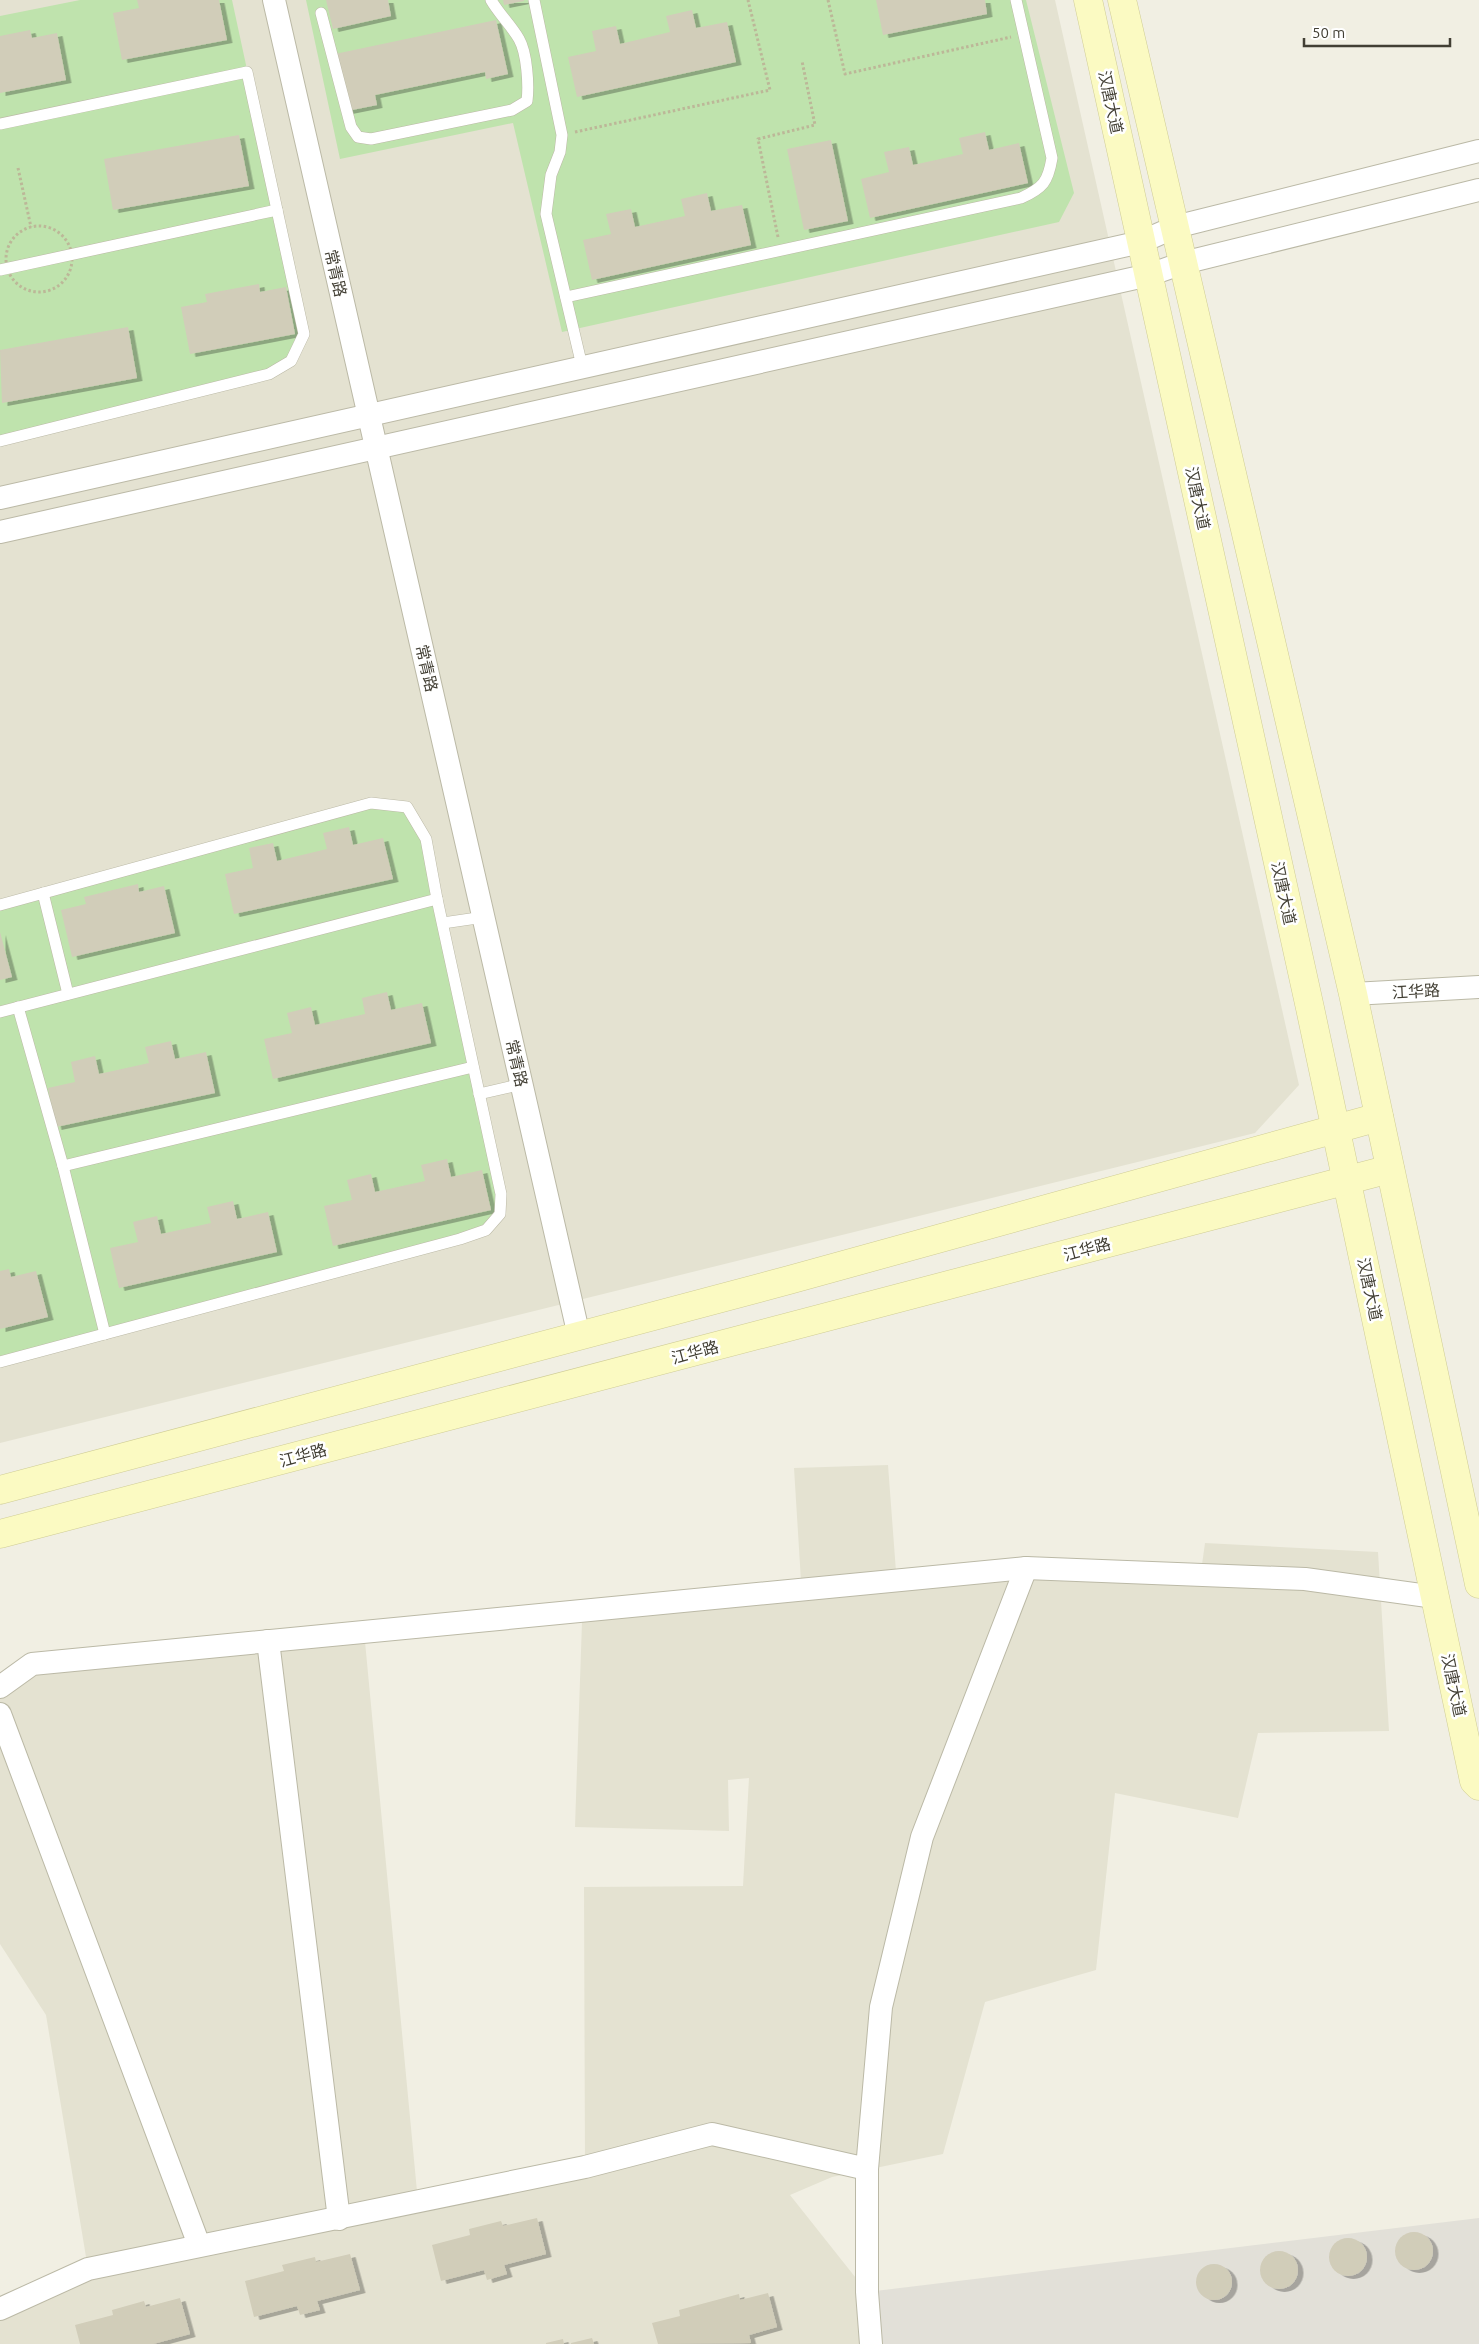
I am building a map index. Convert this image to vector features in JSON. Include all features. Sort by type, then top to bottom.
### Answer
[{"type":"main road","name":"汉唐大道","points":[[1088,0],[1335,1129],[1474,1781],[1479,1786]]},
{"type":"main road","name":"汉唐大道","points":[[1122,0],[1353,994],[1479,1584]]},
{"type":"main road","points":[[0,1490],[1084,1200],[1379,1117]]},
{"type":"main road","name":"江华路","points":[[0,1534],[1390,1169]]},
{"type":"street","name":"常青路","points":[[274,0],[580,1336]]},
{"type":"street","points":[[0,498],[1141,242],[1175,226],[1479,151]]},
{"type":"street","points":[[0,532],[1149,275],[1183,263],[1479,190]]},
{"type":"street","name":"江华路","points":[[1353,994],[1479,987]]},
{"type":"street","points":[[0,1688],[32,1664],[1026,1568],[1305,1579],[1435,1597]]},
{"type":"street","points":[[871,2344],[867,2292],[867,2170],[881,2007],[922,1837],[1026,1568]]},
{"type":"street","points":[[268,1641],[339,2219]]},
{"type":"street","points":[[0,1714],[199,2245]]},
{"type":"street","points":[[0,2309],[88,2269],[585,2167],[712,2134],[867,2170]]},
{"type":"lane","points":[[321,13],[350,127],[358,137],[371,139],[512,110],[527,101],[529,86],[520,40],[498,13],[491,0]]},
{"type":"lane","points":[[534,0],[562,135],[560,152],[551,175],[546,214],[582,366]]},
{"type":"lane","points":[[566,298],[1021,198],[1038,191],[1049,176],[1052,158],[1016,0]]},
{"type":"lane","points":[[0,124],[247,72],[304,334],[291,362],[269,374],[0,441]]},
{"type":"lane","points":[[0,270],[277,210]]},
{"type":"lane","points":[[0,905],[371,803],[407,807],[426,839],[500,1194],[500,1214],[486,1230],[450,1242],[0,1362]]},
{"type":"lane","points":[[43,893],[68,994]]},
{"type":"lane","points":[[0,1012],[437,899]]},
{"type":"lane","points":[[443,923],[484,917]]},
{"type":"lane","points":[[18,1007],[63,1166],[105,1334]]},
{"type":"lane","points":[[63,1166],[473,1067]]},
{"type":"lane","points":[[479,1094],[522,1084]]},
{"type":"path","points":[[562,135],[770,90],[748,0]]},
{"type":"path","points":[[828,0],[845,74],[1024,34]]},
{"type":"path","points":[[780,250],[758,138],[814,125],[802,61]]},
{"type":"path","points":[[18,168],[32,227]]},
{"type":"shaded area","points":[[0,0],[1055,0],[1299,1085],[1255,1133],[0,1443]]},
{"type":"shaded area","points":[[888,1465],[897,1585],[1016,1579],[1199,1586],[1205,1543],[1378,1552],[1389,1731],[1258,1733],[1238,1818],[1115,1793],[1096,1970],[985,2002],[943,2154],[832,2177],[790,2195],[867,2292],[871,2344],[0,2344],[0,2309],[88,2269],[46,2015],[0,1944],[0,1687],[32,1664],[364,1631],[418,2202],[585,2167],[584,1887],[743,1886],[749,1778],[728,1780],[729,1831],[575,1827],[582,1622],[802,1597],[794,1468]]},
{"type":"shaded area","points":[[1479,2218],[1479,2344],[871,2344],[867,2292]]},
{"type":"green space","points":[[80,0],[232,0],[304,334],[291,361],[269,374],[0,441],[0,16]]},
{"type":"green space","points":[[306,0],[1026,0],[1074,193],[1059,222],[562,332],[513,123],[340,159]]},
{"type":"green space","points":[[371,803],[407,807],[426,839],[500,1214],[486,1230],[0,1362],[0,905]]},
{"type":"building","points":[[137,0],[219,0],[227,40],[122,60],[113,13],[139,8]]},
{"type":"building","points":[[326,0],[388,0],[391,16],[333,29]]},
{"type":"building","points":[[503,0],[524,0],[524,1],[504,5]]},
{"type":"building","points":[[876,0],[985,0],[987,14],[883,35]]},
{"type":"building","points":[[692,10],[696,28],[727,22],[736,62],[577,97],[568,57],[596,51],[592,31],[616,26],[620,44],[670,32],[666,16]]},
{"type":"building","points":[[496,20],[508,74],[486,79],[485,72],[375,95],[377,105],[347,111],[335,54]]},
{"type":"building","points":[[30,30],[32,38],[57,33],[66,80],[0,93],[0,36]]},
{"type":"building","points":[[985,132],[989,150],[1019,143],[1028,183],[870,218],[861,179],[889,172],[884,152],[909,147],[913,165],[963,154],[959,138]]},
{"type":"building","points":[[239,135],[249,186],[113,210],[104,159]]},
{"type":"building","points":[[831,140],[848,221],[804,230],[787,149]]},
{"type":"building","points":[[707,193],[711,211],[742,205],[751,245],[592,280],[583,240],[611,234],[606,214],[631,209],[635,227],[685,216],[681,199]]},
{"type":"building","points":[[259,284],[260,292],[286,287],[295,334],[190,354],[181,307],[207,302],[205,294]]},
{"type":"building","points":[[128,327],[137,378],[2,403],[0,350]]},
{"type":"building","points":[[349,827],[353,845],[383,838],[393,879],[234,914],[225,874],[253,868],[249,848],[273,843],[277,861],[327,849],[323,833]]},
{"type":"building","points":[[138,884],[139,892],[164,886],[175,933],[72,957],[61,910],[86,904],[84,897]]},
{"type":"building","points":[[0,932],[12,977],[0,980]]},
{"type":"building","points":[[387,992],[391,1010],[422,1003],[431,1043],[273,1079],[264,1039],[292,1033],[287,1013],[311,1007],[315,1025],[365,1014],[362,998]]},
{"type":"building","points":[[171,1041],[175,1059],[206,1052],[215,1093],[56,1127],[48,1088],[75,1082],[71,1062],[95,1056],[99,1074],[149,1063],[145,1047]]},
{"type":"building","points":[[447,1159],[451,1177],[482,1170],[491,1210],[333,1246],[324,1206],[352,1200],[347,1180],[371,1174],[375,1192],[425,1181],[421,1165]]},
{"type":"building","points":[[233,1201],[237,1219],[268,1212],[277,1252],[119,1288],[110,1248],[138,1242],[133,1222],[157,1216],[161,1234],[211,1223],[207,1207]]},
{"type":"building","points":[[9,1269],[11,1277],[36,1271],[48,1317],[0,1329],[0,1271]]},
{"type":"building","points":[[537,2218],[546,2254],[504,2265],[507,2274],[487,2280],[484,2270],[441,2281],[432,2245],[470,2235],[469,2229],[501,2221],[503,2226]]},
{"type":"building","points":[[1414,2232],[1427,2238],[1433,2251],[1427,2264],[1414,2270],[1401,2264],[1395,2251],[1401,2238]]},
{"type":"building","points":[[1348,2238],[1361,2244],[1367,2257],[1361,2270],[1348,2276],[1335,2270],[1329,2257],[1335,2244]]},
{"type":"building","points":[[1279,2251],[1292,2257],[1298,2270],[1292,2283],[1279,2289],[1266,2283],[1260,2270],[1266,2257]]},
{"type":"building","points":[[350,2254],[360,2290],[317,2301],[320,2310],[300,2315],[297,2306],[254,2317],[245,2281],[284,2271],[282,2265],[315,2257],[316,2262]]},
{"type":"building","points":[[1214,2264],[1221,2265],[1227,2269],[1231,2275],[1231,2289],[1227,2295],[1221,2299],[1214,2300],[1207,2299],[1201,2295],[1197,2289],[1196,2282],[1197,2275],[1201,2269],[1207,2265]]},
{"type":"building","points":[[768,2293],[777,2327],[749,2335],[751,2343],[658,2344],[652,2323],[680,2316],[679,2310],[739,2294],[740,2300]]},
{"type":"building","points":[[180,2298],[190,2334],[153,2344],[80,2344],[75,2325],[113,2315],[112,2310],[144,2301],[146,2307]]},
{"type":"building","points":[[592,2338],[594,2344],[571,2344],[571,2343]]},
{"type":"building","points":[[563,2339],[564,2344],[546,2344],[546,2343]]}]
